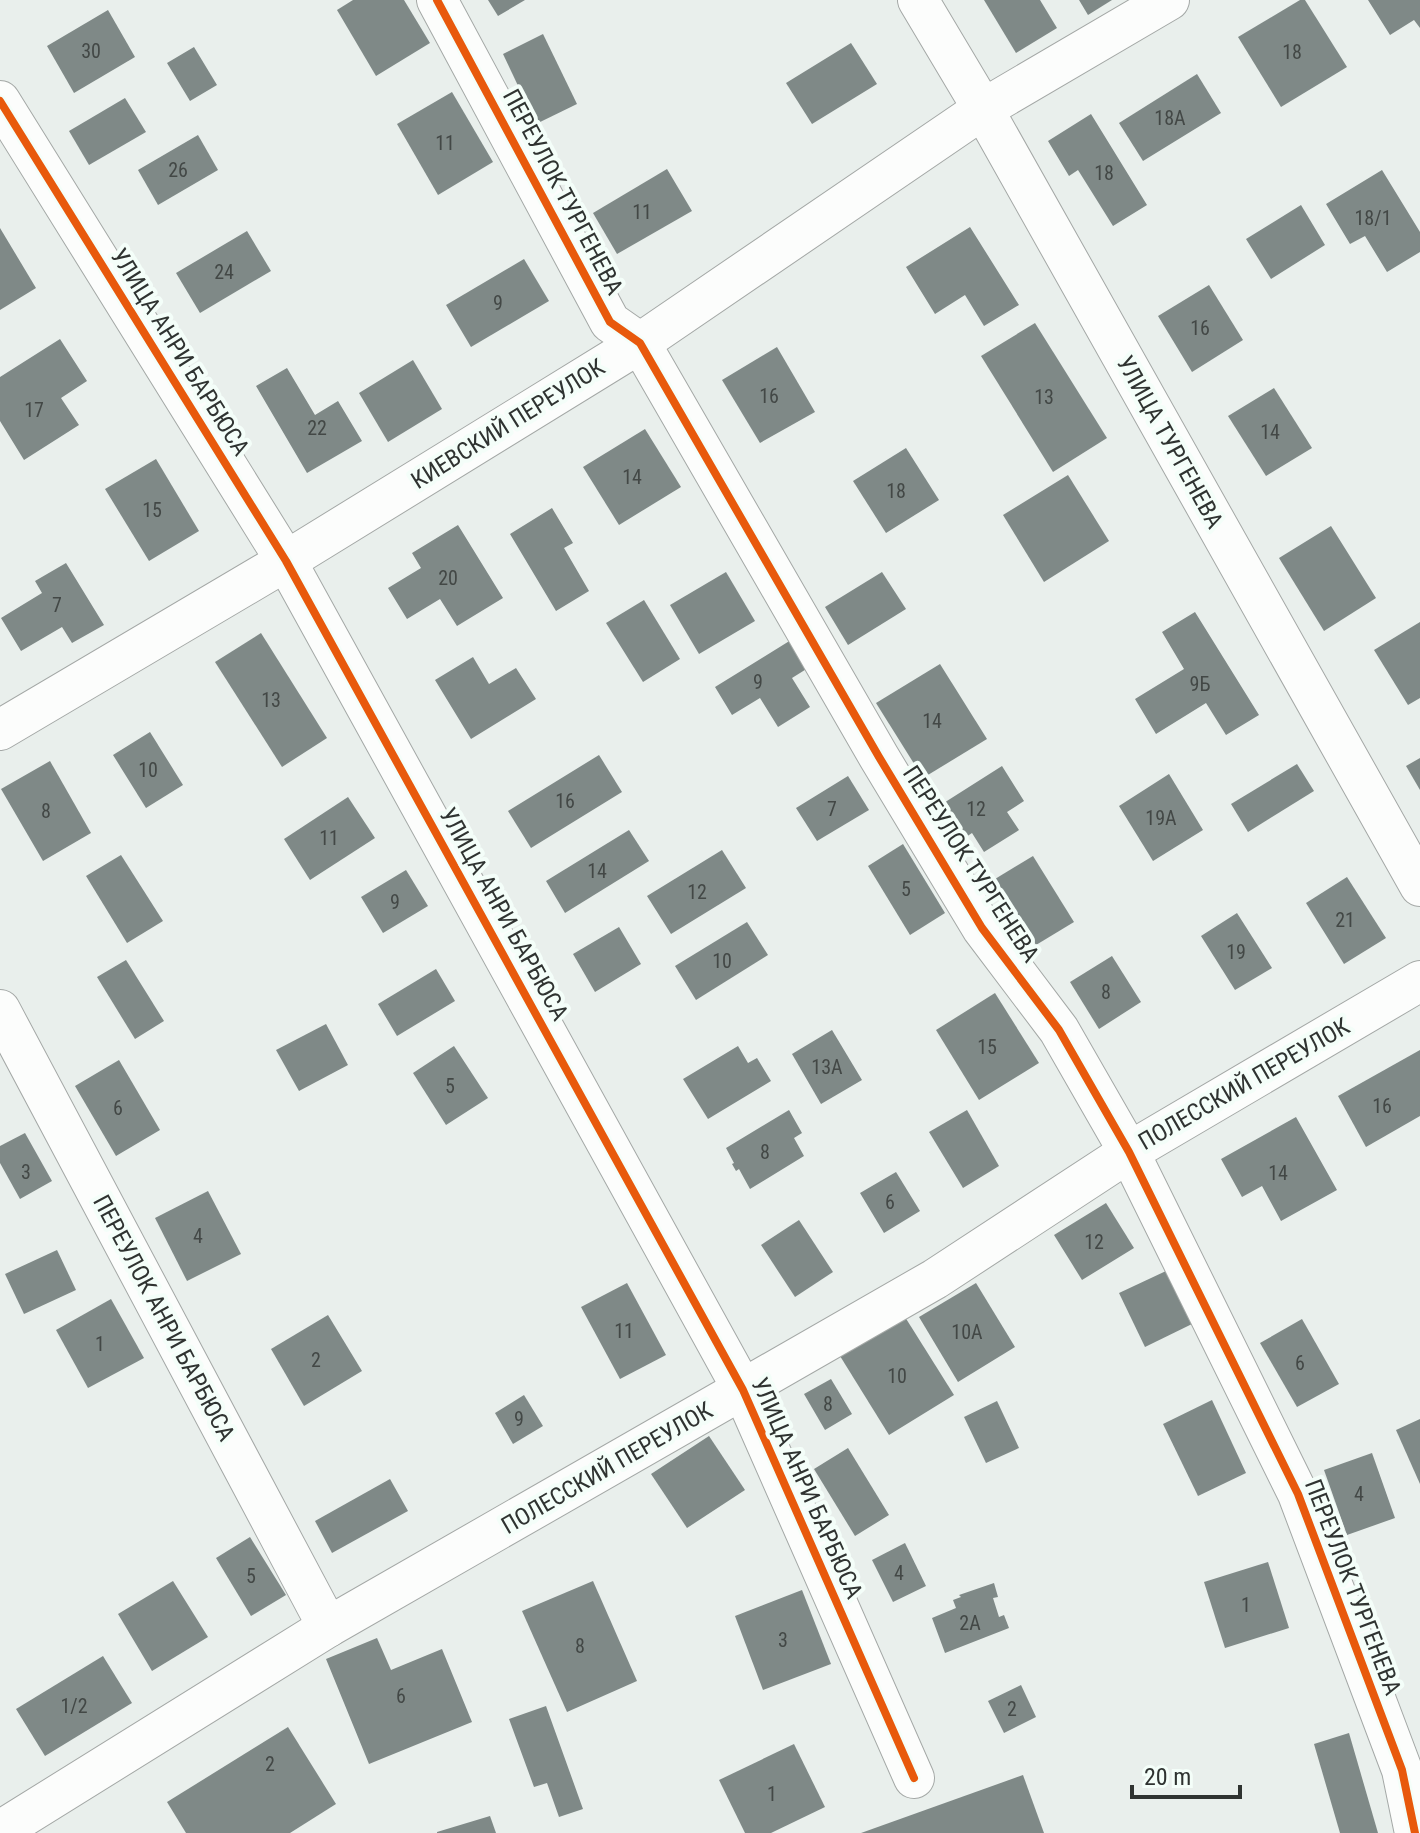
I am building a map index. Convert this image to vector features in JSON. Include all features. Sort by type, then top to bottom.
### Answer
[{"type":"street","name":"ПЕРЕУЛОК ТУРГЕНЕВА","points":[[437,0],[610,322],[640,343],[886,770],[982,928],[1059,1030],[1129,1152],[1298,1494],[1402,1770],[1415,1833]]},
{"type":"street","name":"УЛИЦА ТУРГЕНЕВА","points":[[918,0],[983,109],[1420,886]]},
{"type":"street","name":"КИЕВСКИЙ ПЕРЕУЛОК","points":[[0,730],[286,561],[640,343],[983,109],[1169,0]]},
{"type":"street","name":"УЛИЦА АНРИ БАРБЮСА","points":[[0,101],[286,561],[743,1390],[914,1778]]},
{"type":"street","name":"ПОЛЕССКИЙ ПЕРЕУЛОК","points":[[0,1831],[328,1627],[935,1279],[1129,1152],[1420,981]]},
{"type":"street","name":"ПЕРЕУЛОК АНРИ БАРБЮСА","points":[[0,1010],[328,1627]]},
{"type":"building","points":[[353,0],[404,0],[430,43],[376,76],[337,10]]},
{"type":"building","points":[[488,0],[525,0],[498,16]]},
{"type":"building","points":[[984,0],[1040,0],[1057,28],[1016,53]]},
{"type":"building","points":[[1079,0],[1112,0],[1088,15]]},
{"type":"building","points":[[1300,0],[1305,0],[1347,67],[1281,107],[1238,37]]},
{"type":"building","points":[[1368,0],[1420,0],[1420,28],[1414,20],[1390,35]]},
{"type":"building","points":[[108,10],[135,57],[74,93],[47,46]]},
{"type":"building","points":[[543,34],[577,104],[536,124],[503,54]]},
{"type":"building","points":[[851,43],[877,84],[812,124],[786,83]]},
{"type":"building","points":[[194,47],[217,85],[190,101],[167,63]]},
{"type":"building","points":[[1197,74],[1221,113],[1143,161],[1119,123]]},
{"type":"building","points":[[452,92],[493,162],[438,195],[397,124]]},
{"type":"building","points":[[125,98],[146,132],[89,165],[69,131]]},
{"type":"building","points":[[1091,114],[1147,205],[1113,226],[1078,170],[1069,176],[1048,141]]},
{"type":"building","points":[[198,135],[218,170],[158,205],[138,170]]},
{"type":"building","points":[[667,169],[692,211],[617,254],[593,213]]},
{"type":"building","points":[[1382,170],[1420,232],[1420,252],[1387,272],[1365,236],[1350,244],[1326,204]]},
{"type":"building","points":[[1301,205],[1325,245],[1271,279],[1246,239]]},
{"type":"building","points":[[970,227],[1019,305],[984,326],[965,295],[935,314],[906,267]]},
{"type":"building","points":[[0,228],[36,288],[0,310]]},
{"type":"building","points":[[247,231],[271,271],[200,313],[176,273]]},
{"type":"building","points":[[524,259],[549,301],[471,347],[446,305]]},
{"type":"building","points":[[1209,285],[1243,340],[1192,372],[1158,316]]},
{"type":"building","points":[[1035,323],[1107,438],[1053,472],[981,356]]},
{"type":"building","points":[[60,339],[87,381],[61,398],[79,425],[24,460],[0,421],[0,377]]},
{"type":"building","points":[[777,347],[815,412],[760,443],[722,380]]},
{"type":"building","points":[[413,360],[442,409],[388,442],[359,393]]},
{"type":"building","points":[[287,368],[315,415],[338,401],[362,441],[307,473],[256,386]]},
{"type":"building","points":[[1274,388],[1312,448],[1266,476],[1228,416]]},
{"type":"building","points":[[645,429],[681,487],[619,525],[583,467]]},
{"type":"building","points":[[906,448],[939,500],[886,533],[853,481]]},
{"type":"building","points":[[156,459],[199,531],[149,561],[105,489]]},
{"type":"building","points":[[1068,475],[1109,541],[1044,582],[1003,515]]},
{"type":"building","points":[[552,508],[573,543],[564,548],[589,591],[556,611],[510,534]]},
{"type":"building","points":[[458,525],[503,598],[457,626],[440,599],[407,619],[388,588],[421,568],[412,553]]},
{"type":"building","points":[[1331,526],[1376,598],[1324,631],[1279,558]]},
{"type":"building","points":[[66,563],[104,625],[72,643],[62,627],[21,651],[1,618],[42,593],[35,581]]},
{"type":"building","points":[[726,572],[755,621],[699,654],[670,605]]},
{"type":"building","points":[[882,572],[906,609],[848,645],[825,607]]},
{"type":"building","points":[[644,600],[680,659],[643,682],[606,623]]},
{"type":"building","points":[[1195,612],[1259,715],[1226,735],[1206,703],[1156,734],[1135,699],[1184,669],[1162,632]]},
{"type":"building","points":[[1420,622],[1420,698],[1408,705],[1374,650]]},
{"type":"building","points":[[261,633],[327,738],[282,767],[215,662]]},
{"type":"building","points":[[791,640],[808,668],[792,678],[810,707],[778,727],[760,698],[732,715],[715,687]]},
{"type":"building","points":[[473,657],[489,684],[516,668],[536,699],[471,739],[435,680]]},
{"type":"building","points":[[940,664],[987,739],[923,778],[876,703]]},
{"type":"building","points":[[150,732],[183,785],[146,808],[113,755]]},
{"type":"building","points":[[599,755],[622,792],[531,848],[508,811]]},
{"type":"building","points":[[1420,758],[1420,790],[1406,766]]},
{"type":"building","points":[[50,761],[91,833],[43,861],[1,789]]},
{"type":"building","points":[[1297,764],[1314,791],[1248,832],[1231,804]]},
{"type":"building","points":[[1002,766],[1024,801],[1007,812],[1019,830],[984,852],[972,833],[960,841],[939,806]]},
{"type":"building","points":[[1169,774],[1203,830],[1153,861],[1119,806]]},
{"type":"building","points":[[848,776],[869,810],[817,841],[796,808]]},
{"type":"building","points":[[348,797],[375,838],[310,880],[284,839]]},
{"type":"building","points":[[629,830],[649,861],[565,913],[546,881]]},
{"type":"building","points":[[903,844],[945,913],[910,935],[868,866]]},
{"type":"building","points":[[722,850],[746,888],[671,934],[647,896]]},
{"type":"building","points":[[121,855],[163,921],[127,943],[86,876]]},
{"type":"building","points":[[1033,856],[1074,922],[1036,945],[995,879]]},
{"type":"building","points":[[406,870],[428,906],[383,933],[361,897]]},
{"type":"building","points":[[1347,877],[1386,938],[1344,964],[1306,903]]},
{"type":"building","points":[[1237,913],[1272,968],[1235,990],[1201,936]]},
{"type":"building","points":[[747,922],[768,955],[696,1000],[675,966]]},
{"type":"building","points":[[619,927],[641,964],[595,992],[573,954]]},
{"type":"building","points":[[1112,956],[1141,1002],[1099,1029],[1070,982]]},
{"type":"building","points":[[126,960],[164,1021],[135,1039],[97,977]]},
{"type":"building","points":[[436,969],[455,1001],[397,1036],[378,1004]]},
{"type":"building","points":[[995,993],[1039,1063],[979,1100],[936,1030]]},
{"type":"building","points":[[326,1024],[348,1065],[299,1091],[276,1050]]},
{"type":"building","points":[[832,1030],[862,1080],[821,1104],[792,1054]]},
{"type":"building","points":[[454,1046],[488,1098],[446,1125],[413,1073]]},
{"type":"building","points":[[738,1046],[748,1063],[757,1058],[771,1081],[708,1119],[683,1079]]},
{"type":"building","points":[[1420,1050],[1420,1116],[1366,1147],[1338,1096]]},
{"type":"building","points":[[119,1060],[160,1130],[116,1156],[75,1086]]},
{"type":"building","points":[[789,1110],[802,1133],[794,1138],[804,1156],[750,1189],[739,1169],[736,1171],[726,1148]]},
{"type":"building","points":[[967,1110],[999,1166],[963,1188],[929,1132]]},
{"type":"building","points":[[1296,1117],[1337,1190],[1281,1221],[1262,1186],[1242,1197],[1221,1159]]},
{"type":"building","points":[[25,1133],[52,1181],[20,1199],[0,1163],[0,1146]]},
{"type":"building","points":[[896,1172],[920,1211],[884,1233],[860,1193]]},
{"type":"building","points":[[208,1191],[241,1254],[187,1281],[155,1218]]},
{"type":"building","points":[[1106,1203],[1134,1248],[1082,1280],[1054,1235]]},
{"type":"building","points":[[799,1220],[833,1272],[795,1297],[761,1245]]},
{"type":"building","points":[[57,1250],[76,1290],[24,1314],[5,1274]]},
{"type":"building","points":[[1166,1271],[1192,1324],[1145,1347],[1119,1293]]},
{"type":"building","points":[[627,1283],[666,1355],[620,1379],[581,1307]]},
{"type":"building","points":[[976,1283],[1015,1347],[958,1382],[919,1317]]},
{"type":"building","points":[[111,1299],[144,1358],[88,1388],[56,1330]]},
{"type":"building","points":[[328,1315],[362,1371],[304,1406],[271,1349]]},
{"type":"building","points":[[905,1317],[954,1395],[889,1435],[840,1356]]},
{"type":"building","points":[[1302,1319],[1339,1384],[1297,1407],[1260,1343]]},
{"type":"building","points":[[831,1379],[852,1414],[825,1430],[804,1394]]},
{"type":"building","points":[[524,1395],[543,1426],[513,1444],[495,1413]]},
{"type":"building","points":[[1212,1400],[1246,1473],[1198,1496],[1163,1424]]},
{"type":"building","points":[[997,1401],[1019,1448],[986,1463],[964,1417]]},
{"type":"building","points":[[1420,1419],[1420,1484],[1396,1430]]},
{"type":"building","points":[[709,1436],[745,1490],[687,1528],[651,1474]]},
{"type":"building","points":[[848,1448],[889,1515],[855,1536],[814,1469]]},
{"type":"building","points":[[1372,1453],[1395,1518],[1347,1535],[1324,1470]]},
{"type":"building","points":[[390,1479],[408,1511],[332,1553],[315,1521]]},
{"type":"building","points":[[250,1537],[286,1595],[251,1616],[216,1558]]},
{"type":"building","points":[[905,1543],[926,1586],[893,1602],[872,1560]]},
{"type":"building","points":[[1268,1562],[1289,1628],[1225,1648],[1204,1582]]},
{"type":"building","points":[[173,1581],[208,1637],[152,1671],[118,1614]]},
{"type":"building","points":[[593,1581],[637,1681],[567,1712],[522,1611]]},
{"type":"building","points":[[994,1583],[998,1597],[993,1598],[999,1617],[1004,1615],[1009,1628],[945,1653],[932,1618],[956,1608],[953,1600],[961,1597],[959,1595]]},
{"type":"building","points":[[802,1590],[831,1664],[763,1690],[735,1616]]},
{"type":"building","points":[[377,1638],[391,1670],[442,1649],[472,1722],[369,1764],[326,1659]]},
{"type":"building","points":[[103,1656],[132,1703],[45,1756],[16,1709]]},
{"type":"building","points":[[1021,1685],[1036,1717],[1004,1733],[988,1701]]},
{"type":"building","points":[[546,1706],[583,1809],[559,1817],[547,1783],[534,1787],[509,1719]]},
{"type":"building","points":[[288,1727],[336,1804],[290,1833],[186,1833],[167,1802]]},
{"type":"building","points":[[1349,1733],[1378,1833],[1340,1833],[1314,1744]]},
{"type":"building","points":[[794,1744],[825,1807],[771,1833],[745,1833],[719,1780]]},
{"type":"building","points":[[1023,1775],[1044,1833],[861,1833]]},
{"type":"building","points":[[490,1816],[496,1833],[437,1833],[437,1832]]},
{"type":"cycle path","points":[[437,0],[610,322],[640,343],[879,757],[982,928],[1059,1030],[1129,1152],[1298,1494],[1402,1770],[1415,1833]]},
{"type":"cycle path","points":[[0,101],[286,561],[743,1390],[914,1778]]}]
